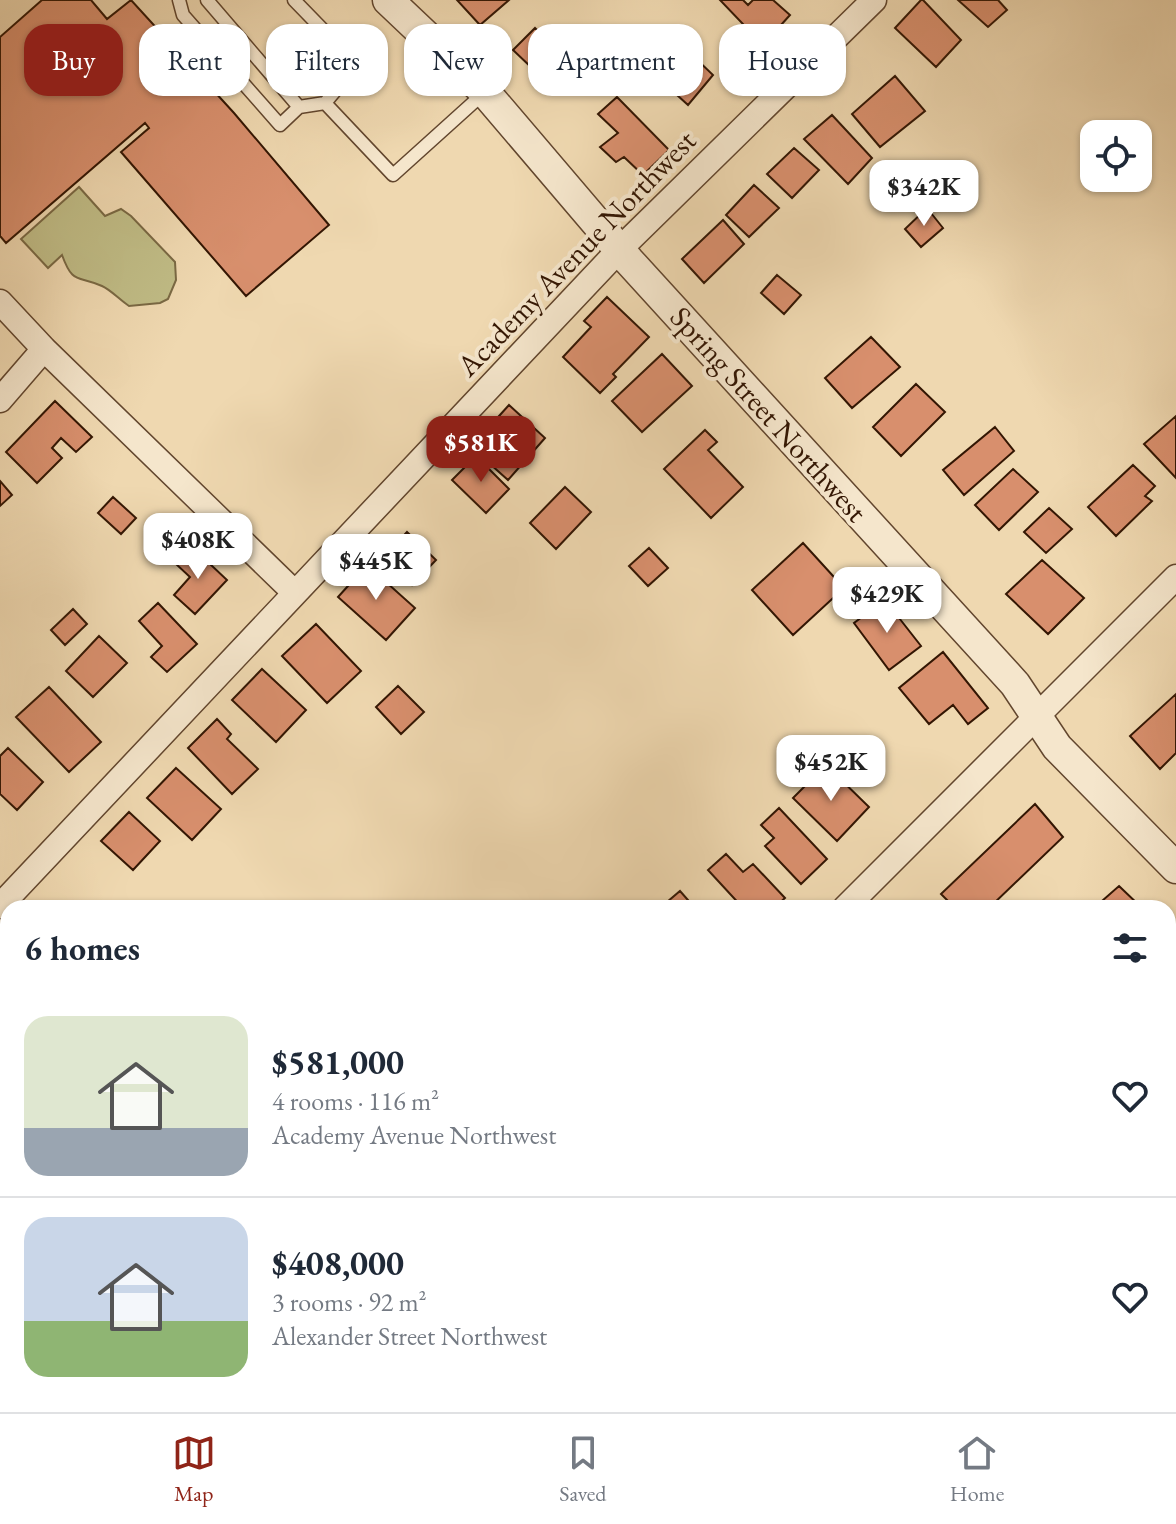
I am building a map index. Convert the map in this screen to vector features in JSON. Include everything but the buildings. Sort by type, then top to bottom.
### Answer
[{"type":"street","name":"Spring Street Northwest","points":[[388,0],[413,24]]},
{"type":"street","name":"Academy Avenue Northwest","points":[[6,900],[619,250],[874,0]]},
{"type":"street","name":"Spring Street Northwest","points":[[488,96],[619,250],[1015,684],[1057,747],[1176,868]]},
{"type":"street","points":[[0,302],[44,349],[295,593]]},
{"type":"street","points":[[0,400],[44,349]]},
{"type":"street","points":[[853,900],[1176,577]]},
{"type":"lane","points":[[179,0],[183,15],[280,125],[299,107],[325,103],[352,71],[329,36],[294,0]]},
{"type":"lane","points":[[207,0],[299,107]]},
{"type":"lane","points":[[325,103],[393,175],[481,96]]},
{"type":"shaded area","points":[[79,187],[105,216],[121,209],[131,216],[175,262],[176,280],[168,299],[160,303],[129,306],[105,288],[73,275],[62,255],[48,268],[21,239]]}]
